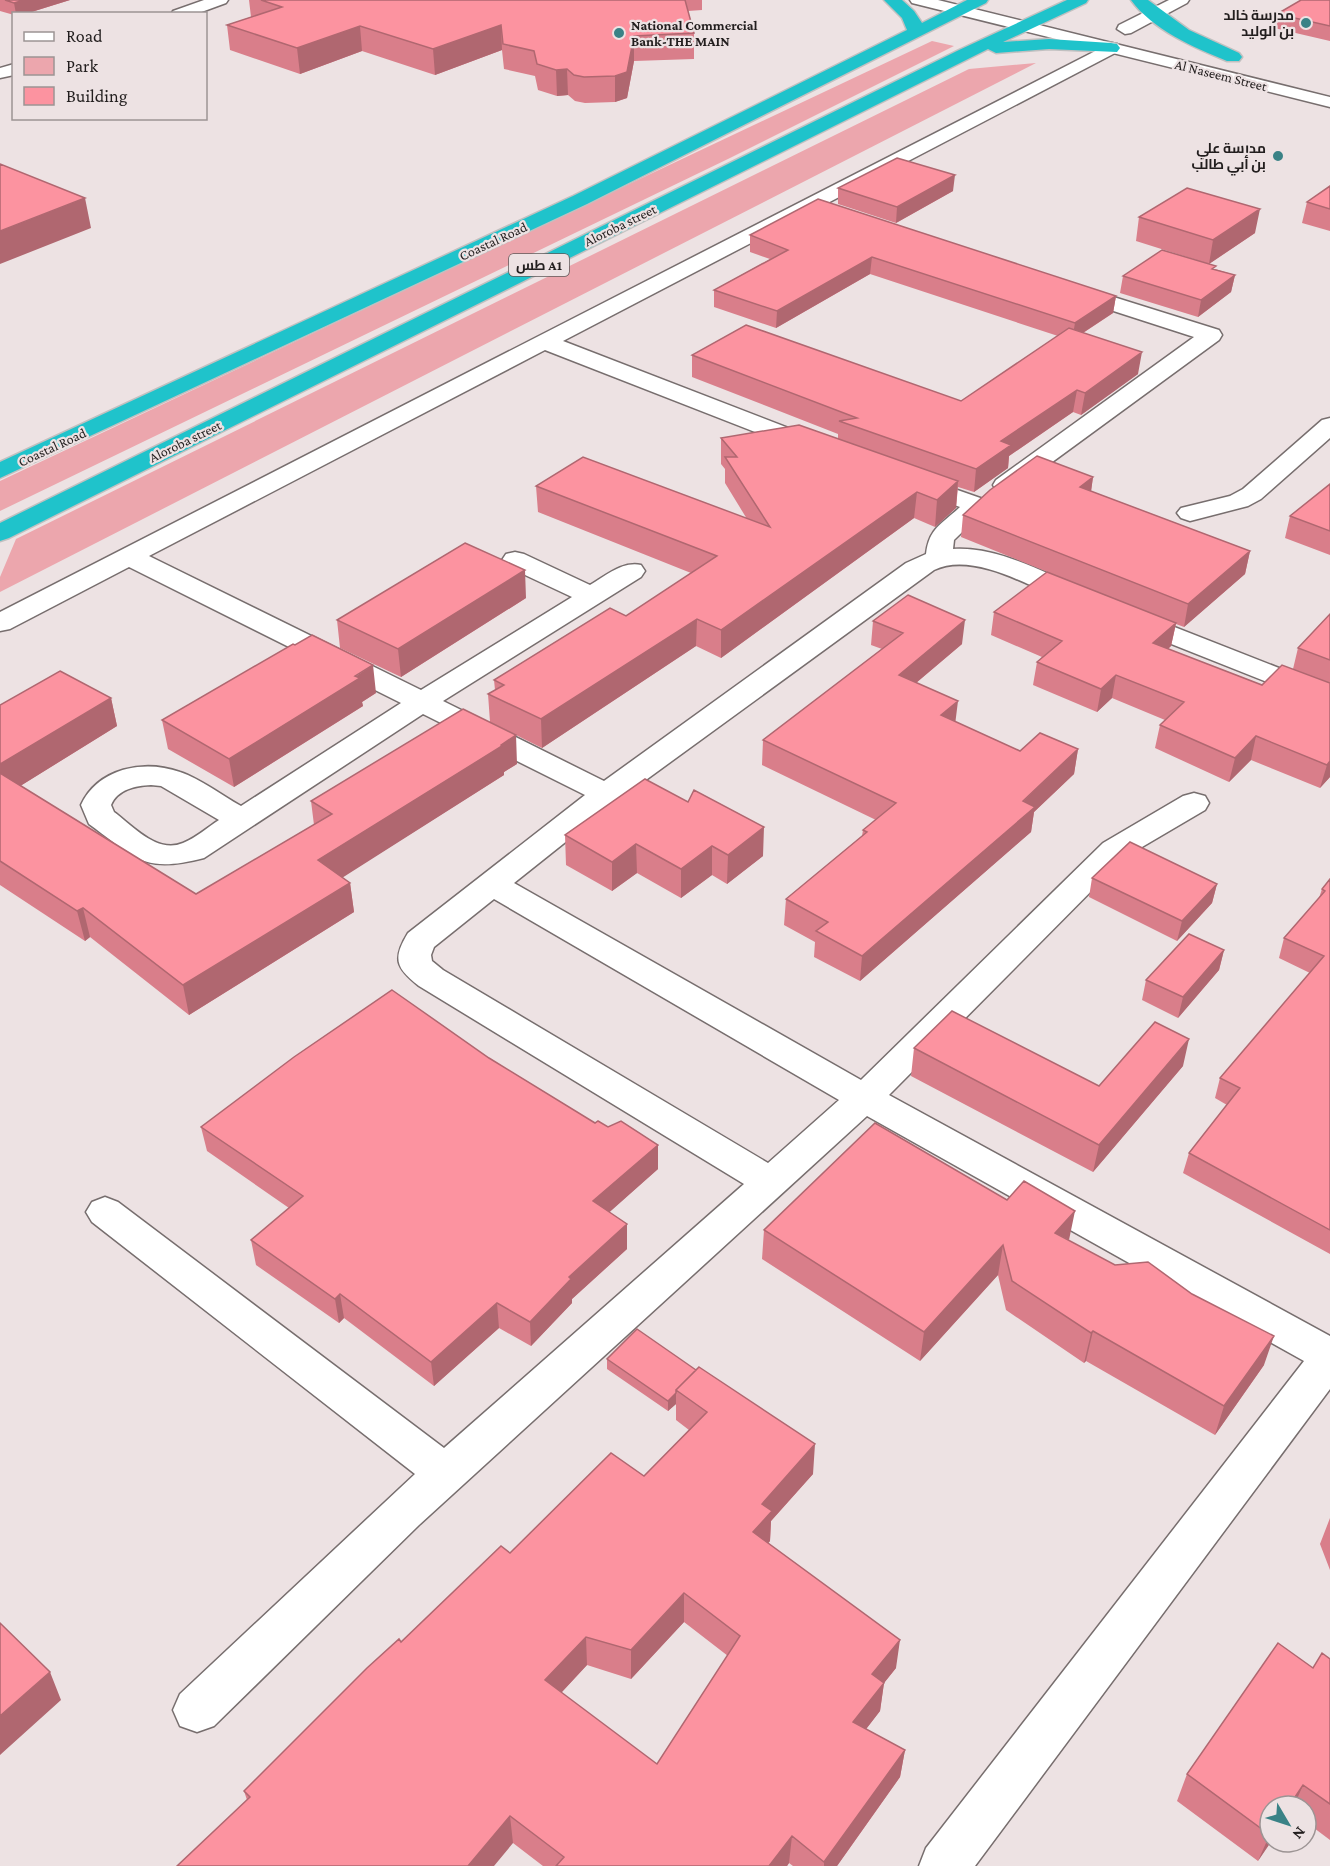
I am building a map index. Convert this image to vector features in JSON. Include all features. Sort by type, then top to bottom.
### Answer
[{"type":"highway","points":[[892,0],[910,16],[916,33]]},
{"type":"highway","points":[[1139,0],[1181,33],[1233,57]]},
{"type":"highway","name":"Coastal Road","points":[[0,471],[580,200],[916,33],[957,10],[990,1]]},
{"type":"highway","name":"Aloroba street","points":[[0,534],[964,54],[1023,17],[1050,15],[1076,9]]},
{"type":"highway","points":[[964,54],[1019,45],[1049,44],[1112,48]]},
{"type":"street","points":[[185,12],[220,0]]},
{"type":"street","name":"Al Naseem Street","points":[[918,0],[957,10],[1023,17],[1112,48],[1330,102]]},
{"type":"street","points":[[1125,29],[1181,0]]},
{"type":"street","name":"Al Naseem Street","points":[[1104,25],[1255,63]]},
{"type":"street","points":[[0,623],[1112,48]]},
{"type":"street","points":[[808,204],[842,215]]},
{"type":"street","points":[[939,558],[941,537],[977,505],[1211,335],[1056,285]]},
{"type":"street","points":[[546,342],[830,452]]},
{"type":"street","points":[[1190,513],[1239,501],[1252,494],[1330,425]]},
{"type":"street","points":[[896,477],[977,505]]},
{"type":"street","points":[[128,556],[606,794]]},
{"type":"street","points":[[772,1182],[431,978],[416,966],[414,955],[420,941],[606,794],[915,569],[939,558],[966,556],[991,562],[1330,698]]},
{"type":"street","points":[[515,560],[591,596]]},
{"type":"street","points":[[242,820],[422,702],[632,571]]},
{"type":"street","points":[[197,1710],[404,1511],[864,1098],[1114,850],[1194,803]]},
{"type":"street","points":[[492,884],[864,1098],[1330,1357],[944,1866]]},
{"type":"street","points":[[105,1212],[446,1474]]},
{"type":"green space","points":[[932,41],[954,46],[730,158],[0,511],[0,481]]},
{"type":"green space","points":[[1036,63],[0,592],[0,577],[16,539],[969,69]]},
{"type":"building","points":[[5,0],[24,0],[14,3]]},
{"type":"building","points":[[261,0],[685,0],[694,33],[634,36],[627,72],[615,76],[584,77],[574,75],[567,69],[556,70],[537,64],[534,51],[503,44],[501,25],[433,49],[360,26],[297,48],[227,25],[282,7]]},
{"type":"building","points":[[1301,0],[1330,0],[1330,26],[1277,14]]},
{"type":"building","points":[[897,158],[955,175],[897,207],[838,188]]},
{"type":"building","points":[[0,164],[85,198],[0,231]]},
{"type":"building","points":[[1330,186],[1330,209],[1307,202]]},
{"type":"building","points":[[1187,188],[1260,209],[1213,240],[1139,217]]},
{"type":"building","points":[[818,199],[1116,296],[1075,323],[872,257],[777,311],[714,290],[788,250],[750,235]]},
{"type":"building","points":[[1162,250],[1216,266],[1212,269],[1235,275],[1201,300],[1123,276]]},
{"type":"building","points":[[746,325],[961,401],[1069,328],[1142,352],[1085,393],[1077,390],[1001,441],[1011,445],[976,469],[839,421],[857,418],[692,355]]},
{"type":"building","points":[[799,425],[958,481],[937,500],[917,492],[721,630],[697,619],[541,719],[488,694],[504,685],[494,680],[610,608],[626,616],[717,556],[536,486],[583,457],[770,527],[725,457],[737,457],[721,438]]},
{"type":"building","points":[[1037,456],[1093,477],[1080,487],[1250,551],[1188,604],[963,515],[990,490]]},
{"type":"building","points":[[1330,484],[1330,531],[1290,516]]},
{"type":"building","points":[[465,543],[525,570],[398,649],[337,620]]},
{"type":"building","points":[[1047,572],[1176,623],[1153,643],[1262,685],[1282,665],[1330,683],[1330,761],[1327,765],[1256,736],[1235,758],[1160,725],[1184,702],[1116,675],[1101,689],[1037,662],[1062,641],[994,612]]},
{"type":"building","points":[[908,595],[965,620],[899,675],[958,701],[941,715],[1020,751],[1040,733],[1078,749],[1023,801],[1035,807],[862,956],[816,931],[828,922],[786,899],[867,832],[863,830],[896,803],[763,740],[903,633],[873,621]]},
{"type":"building","points":[[1330,614],[1330,660],[1298,648]]},
{"type":"building","points":[[312,635],[373,665],[355,676],[360,678],[229,759],[162,720],[293,644]]},
{"type":"building","points":[[60,671],[111,698],[0,764],[0,705]]},
{"type":"building","points":[[463,709],[516,735],[502,746],[318,860],[350,883],[183,985],[83,908],[77,911],[0,861],[0,773],[196,894],[332,814],[311,801]]},
{"type":"building","points":[[645,779],[688,802],[694,790],[764,827],[728,855],[712,846],[681,869],[636,844],[612,862],[565,835]]},
{"type":"building","points":[[1130,842],[1217,884],[1182,921],[1092,878]]},
{"type":"building","points":[[1330,879],[1330,1230],[1189,1153],[1240,1088],[1220,1078],[1324,956],[1284,938],[1325,891],[1322,889]]},
{"type":"building","points":[[1189,934],[1224,950],[1183,997],[1146,980]]},
{"type":"building","points":[[392,990],[489,1058],[595,1123],[598,1121],[608,1127],[621,1121],[658,1145],[593,1201],[627,1224],[569,1277],[571,1279],[530,1322],[497,1303],[431,1362],[340,1294],[335,1299],[251,1240],[303,1196],[201,1127],[294,1057]]},
{"type":"building","points":[[952,1011],[1099,1086],[1155,1022],[1189,1039],[1099,1145],[914,1048]]},
{"type":"building","points":[[875,1123],[1007,1200],[1024,1181],[1075,1211],[1055,1233],[1115,1265],[1148,1262],[1192,1294],[1274,1336],[1224,1406],[1093,1331],[1091,1333],[1012,1281],[1003,1245],[924,1332],[764,1230]]},
{"type":"building","points":[[637,1329],[696,1370],[668,1401],[607,1359]]},
{"type":"building","points":[[699,1367],[815,1444],[762,1504],[772,1511],[753,1532],[900,1640],[872,1674],[884,1683],[853,1722],[905,1750],[824,1862],[792,1836],[769,1866],[556,1866],[564,1857],[510,1816],[468,1866],[177,1866],[250,1797],[244,1791],[367,1668],[399,1639],[401,1642],[501,1546],[510,1553],[611,1453],[644,1476],[707,1412],[676,1390]],"holes":[[[684,1593],[740,1636],[657,1764],[545,1680],[586,1637],[631,1650]]]},
{"type":"building","points":[[0,1623],[50,1672],[0,1716]]},
{"type":"building","points":[[1278,1643],[1313,1668],[1322,1653],[1330,1659],[1330,1804],[1303,1785],[1297,1794],[1258,1794],[1258,1826],[1187,1774]]},
{"type":"place","name":"مدرسة خالد بن الوليد","points":[[1306,23]]},
{"type":"place","name":"National Commercial Bank-THE MAIN","points":[[619,33]]},
{"type":"place","name":"مدرسة علي بن أبي طالب","points":[[1278,156]]}]
